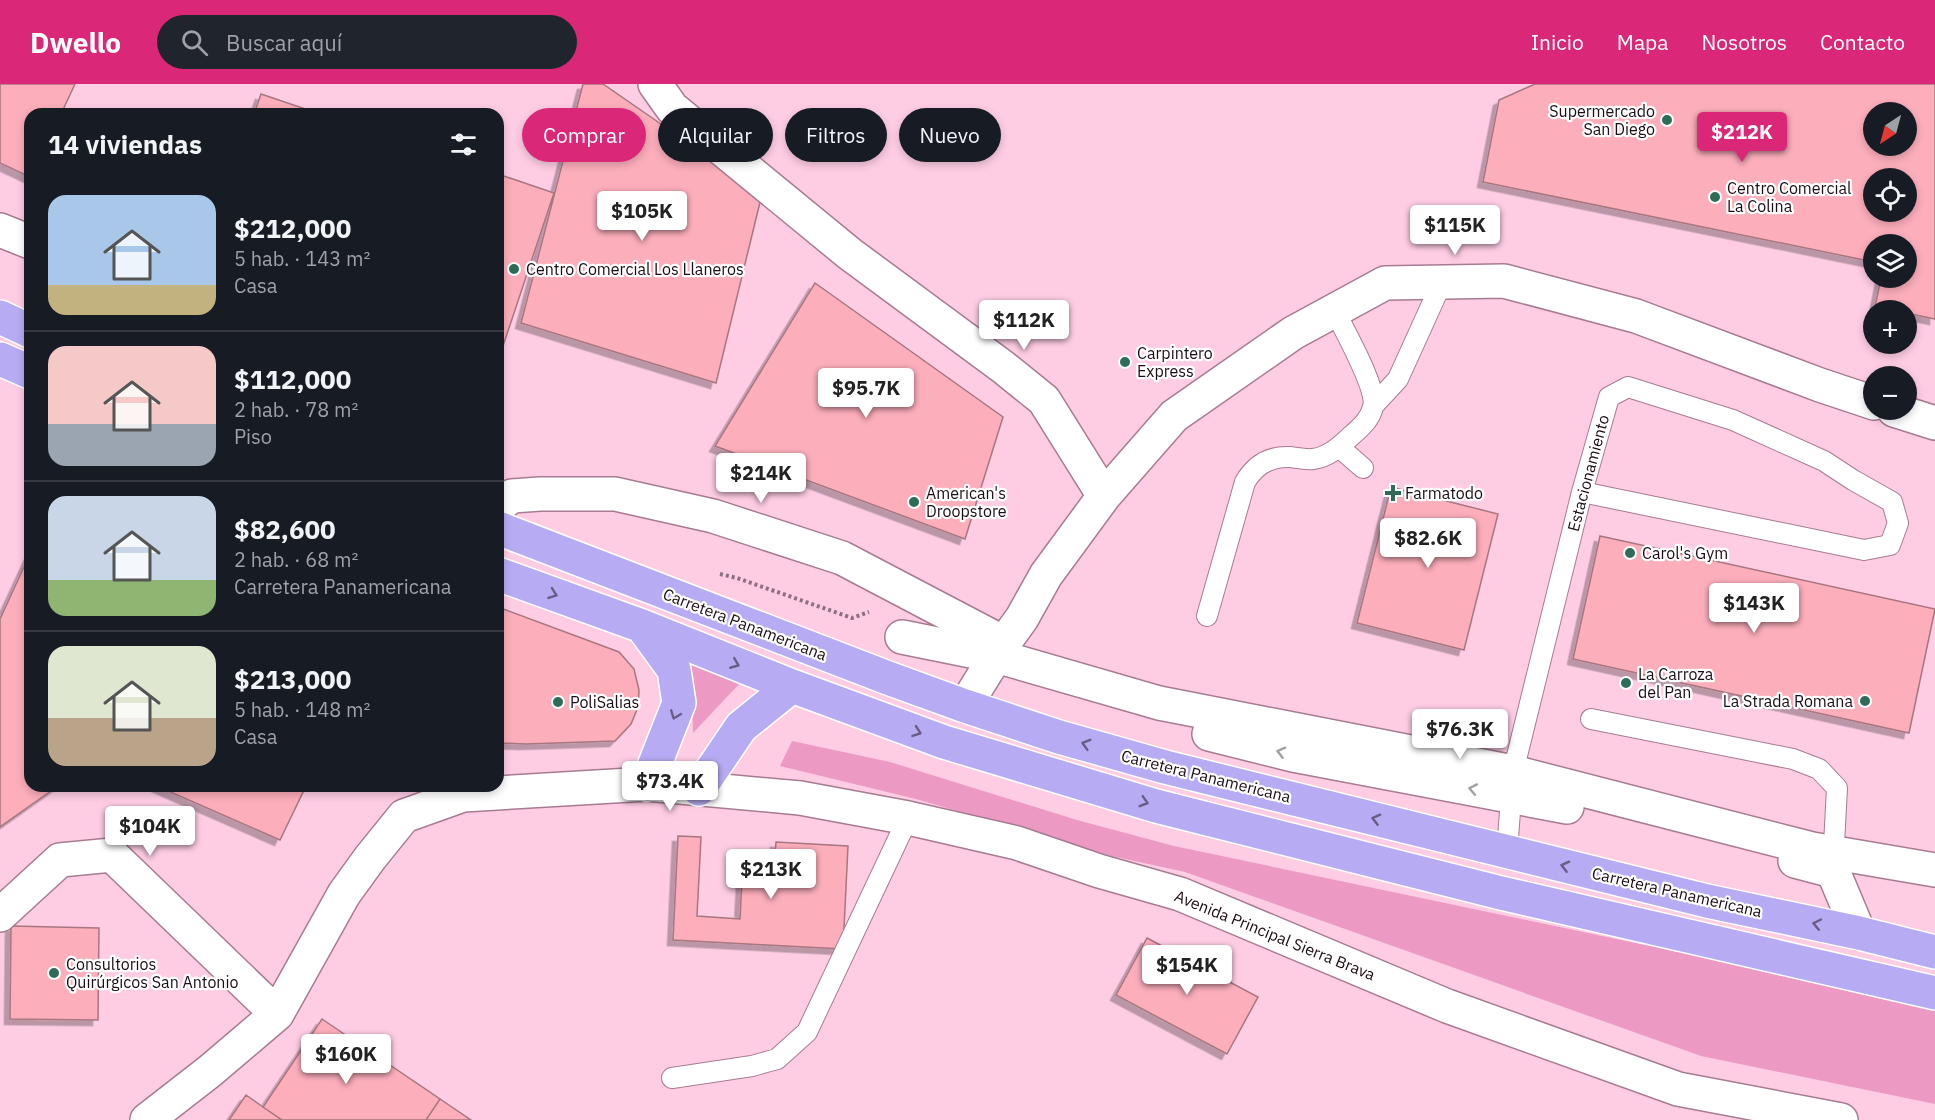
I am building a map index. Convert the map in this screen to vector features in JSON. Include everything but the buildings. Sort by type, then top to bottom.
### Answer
[{"type":"main road","points":[[0,317],[24,328]]},
{"type":"main road","points":[[0,359],[24,369]]},
{"type":"main road","name":"Carretera Panamericana","points":[[504,530],[965,706],[1059,737],[1165,767],[1707,901],[1859,933],[1935,952]]},
{"type":"main road","points":[[504,576],[642,626],[792,686],[944,742],[1156,806],[1501,893],[1935,993]]},
{"type":"main road","points":[[642,626],[674,670],[679,703],[647,784]]},
{"type":"main road","points":[[699,789],[741,727],[792,686]]},
{"type":"street","points":[[655,84],[672,108],[850,254],[1044,400],[1104,496]]},
{"type":"street","points":[[0,230],[24,240]]},
{"type":"street","points":[[965,706],[1022,618],[1046,575],[1104,496],[1174,416],[1293,333],[1385,283],[1504,280],[1636,316],[1863,399]]},
{"type":"street","points":[[1917,417],[1935,423]]},
{"type":"street","points":[[504,494],[615,494],[712,516],[842,558],[995,657],[1070,698],[1293,755],[1512,784],[1812,849],[1935,870]]},
{"type":"street","points":[[902,637],[995,657]]},
{"type":"street","name":"Avenida Principal Sierra Brava","points":[[277,1014],[345,894],[404,816],[463,795],[647,784],[800,798],[908,818],[1017,843],[1099,872],[1180,894],[1447,1006],[1678,1089],[1841,1120]]},
{"type":"street","points":[[1512,784],[1833,871],[1859,933]]},
{"type":"street","points":[[0,915],[60,860],[112,855],[277,1014],[210,1071],[147,1120]]},
{"type":"lane","points":[[1207,616],[1245,482],[1251,472],[1276,458],[1310,460],[1323,458],[1363,425],[1374,405],[1398,379],[1442,282]]},
{"type":"lane","points":[[1335,311],[1370,385],[1374,405]]},
{"type":"lane","name":"Estacionamiento","points":[[1507,851],[1512,784],[1582,492],[1609,398],[1628,387],[1733,420],[1824,461],[1892,502],[1898,523],[1890,545],[1864,550],[1582,492]]},
{"type":"lane","points":[[1339,447],[1363,468]]},
{"type":"lane","points":[[1591,719],[1793,759],[1819,770],[1837,788],[1833,871]]},
{"type":"lane","points":[[672,1078],[752,1066],[777,1059],[807,1032],[908,818]]},
{"type":"shaded area","points":[[691,662],[742,681],[693,733]]},
{"type":"shaded area","points":[[792,741],[890,762],[1077,820],[1174,846],[1854,989],[1935,1009],[1935,1104],[1701,1056],[1185,872],[1107,855],[916,799],[780,766]]},
{"type":"place","name":"Supermercado San Diego","points":[[1667,120]]},
{"type":"place","name":"Centro Comercial La Colina","points":[[1715,197]]},
{"type":"place","name":"Centro Comercial Los Llaneros","points":[[514,269]]},
{"type":"place","name":"Carpintero Express","points":[[1125,362]]},
{"type":"place","name":"Farmatodo","points":[[1393,493]]},
{"type":"place","name":"American's Droopstore","points":[[914,502]]},
{"type":"place","name":"Carol's Gym","points":[[1630,553]]},
{"type":"place","name":"La Carroza del Pan","points":[[1626,683]]},
{"type":"place","name":"La Strada Romana","points":[[1865,701]]},
{"type":"place","name":"PoliSalias","points":[[558,702]]},
{"type":"place","name":"Consultorios Quirúrgicos San Antonio","points":[[54,973]]}]
